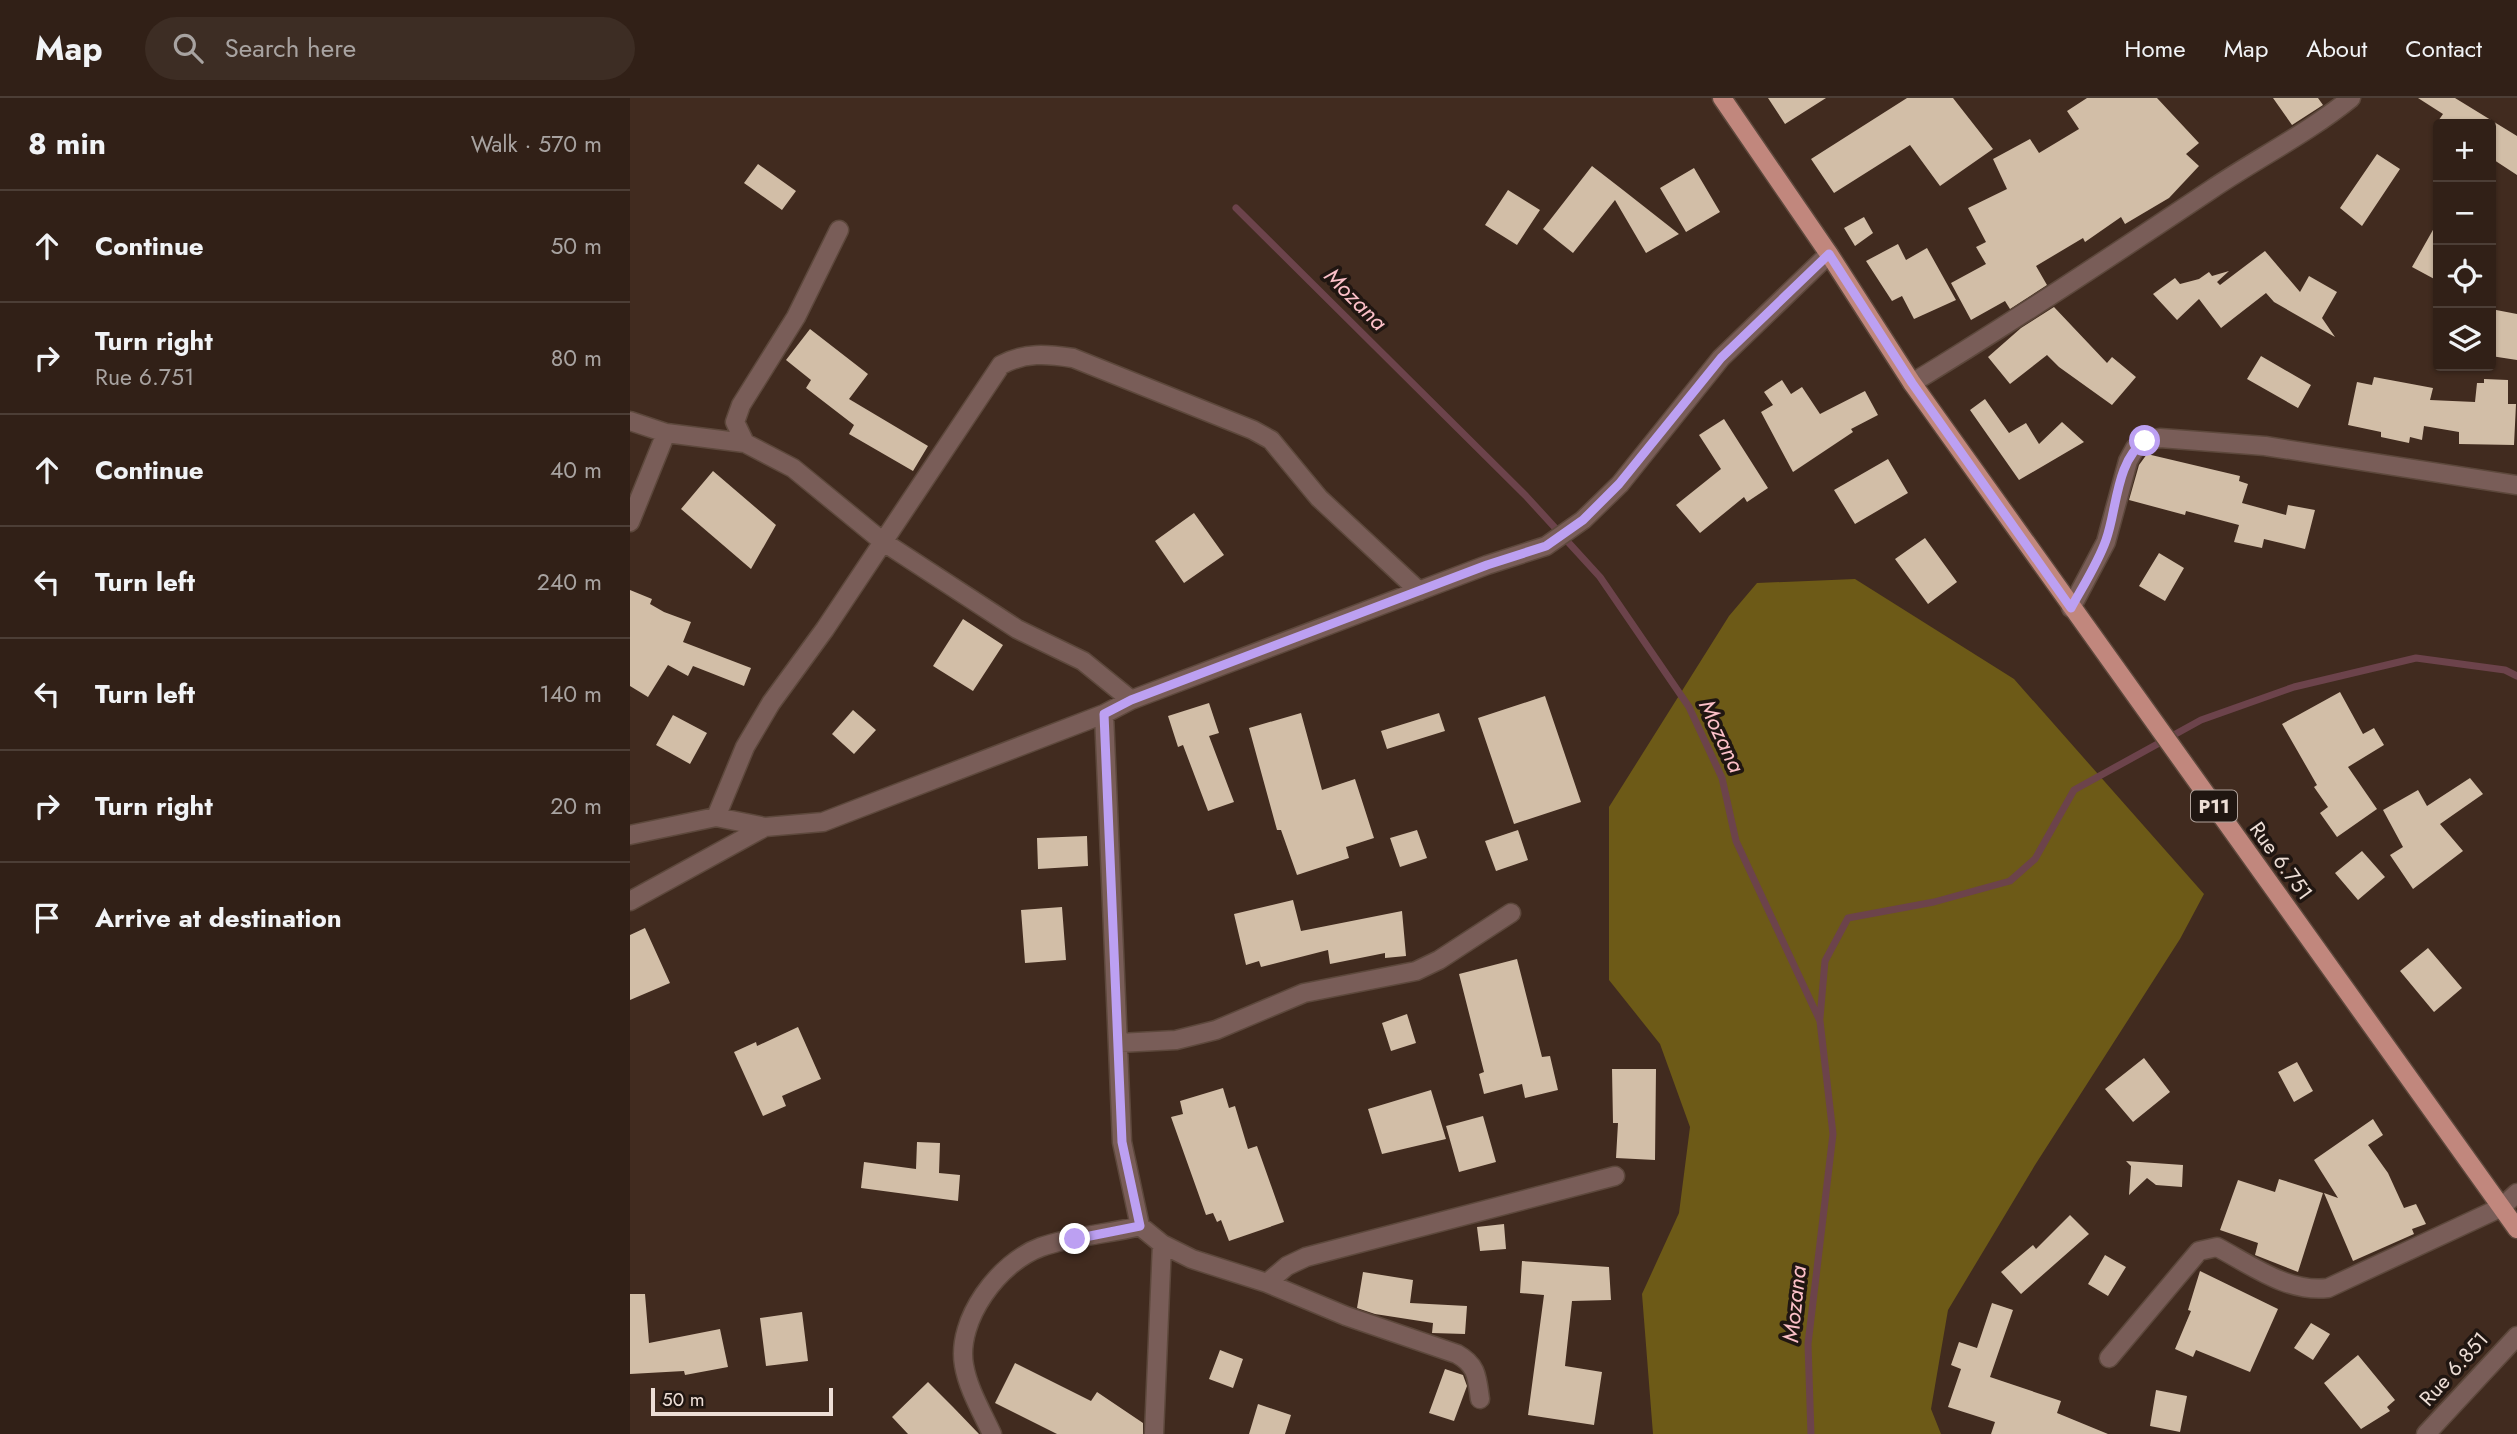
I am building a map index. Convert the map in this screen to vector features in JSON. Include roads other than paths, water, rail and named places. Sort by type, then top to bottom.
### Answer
[{"type":"main road","name":"P11","points":[[1722,98],[1829,254],[1912,383]]},
{"type":"main road","name":"Rue 6.751","points":[[1912,383],[2517,1229]]},
{"type":"street","points":[[1912,383],[2004,327],[2228,178],[2326,118],[2351,98]]},
{"type":"street","points":[[745,443],[735,422],[741,405],[796,317],[839,230]]},
{"type":"street","points":[[630,835],[716,817],[765,827],[823,821],[1104,714],[1131,700],[1546,546],[1583,520],[1619,484],[1721,358],[1829,254]]},
{"type":"street","points":[[716,817],[745,747],[771,703],[825,629],[1001,365],[1015,357],[1045,353],[1073,358],[1253,429],[1271,440],[1319,498],[1419,591]]},
{"type":"street","points":[[630,421],[666,433],[745,443],[793,468],[882,541],[1017,629],[1083,661],[1131,700]]},
{"type":"street","points":[[630,522],[666,433]]},
{"type":"street","points":[[2071,608],[2106,541],[2128,461],[2135,448],[2145,441],[2160,438],[2265,446],[2517,485]]},
{"type":"street","points":[[1104,714],[1122,1142],[1140,1226],[1162,1244],[1192,1259],[1268,1283],[1346,1316],[1457,1354],[1470,1361],[1477,1372],[1479,1399]]},
{"type":"street","points":[[630,901],[765,827]]},
{"type":"street","points":[[1119,1044],[1176,1040],[1216,1030],[1304,993],[1416,971],[1439,960],[1511,913]]},
{"type":"street","points":[[1268,1283],[1287,1266],[1306,1257],[1615,1176]]},
{"type":"street","points":[[2109,1358],[2199,1251],[2217,1247],[2259,1272],[2310,1288],[2328,1288],[2502,1208],[2517,1193]]},
{"type":"street","points":[[992,1434],[968,1382],[964,1363],[963,1346],[982,1298],[1020,1258],[1040,1247],[1140,1226]]},
{"type":"street","points":[[1154,1434],[1162,1244]]},
{"type":"street","name":"Rue 6.851","points":[[2426,1434],[2517,1336]]},
{"type":"waterway","name":"Mozana","points":[[1236,208],[1526,496],[1600,577],[1689,707],[1722,778],[1736,841],[1820,1021],[1833,1134],[1808,1344],[1811,1434]]},
{"type":"waterway","points":[[1820,1018],[1825,961],[1848,918],[1934,902],[2010,881],[2035,859],[2074,790],[2201,720],[2294,687],[2416,658],[2505,670],[2517,676]]}]
